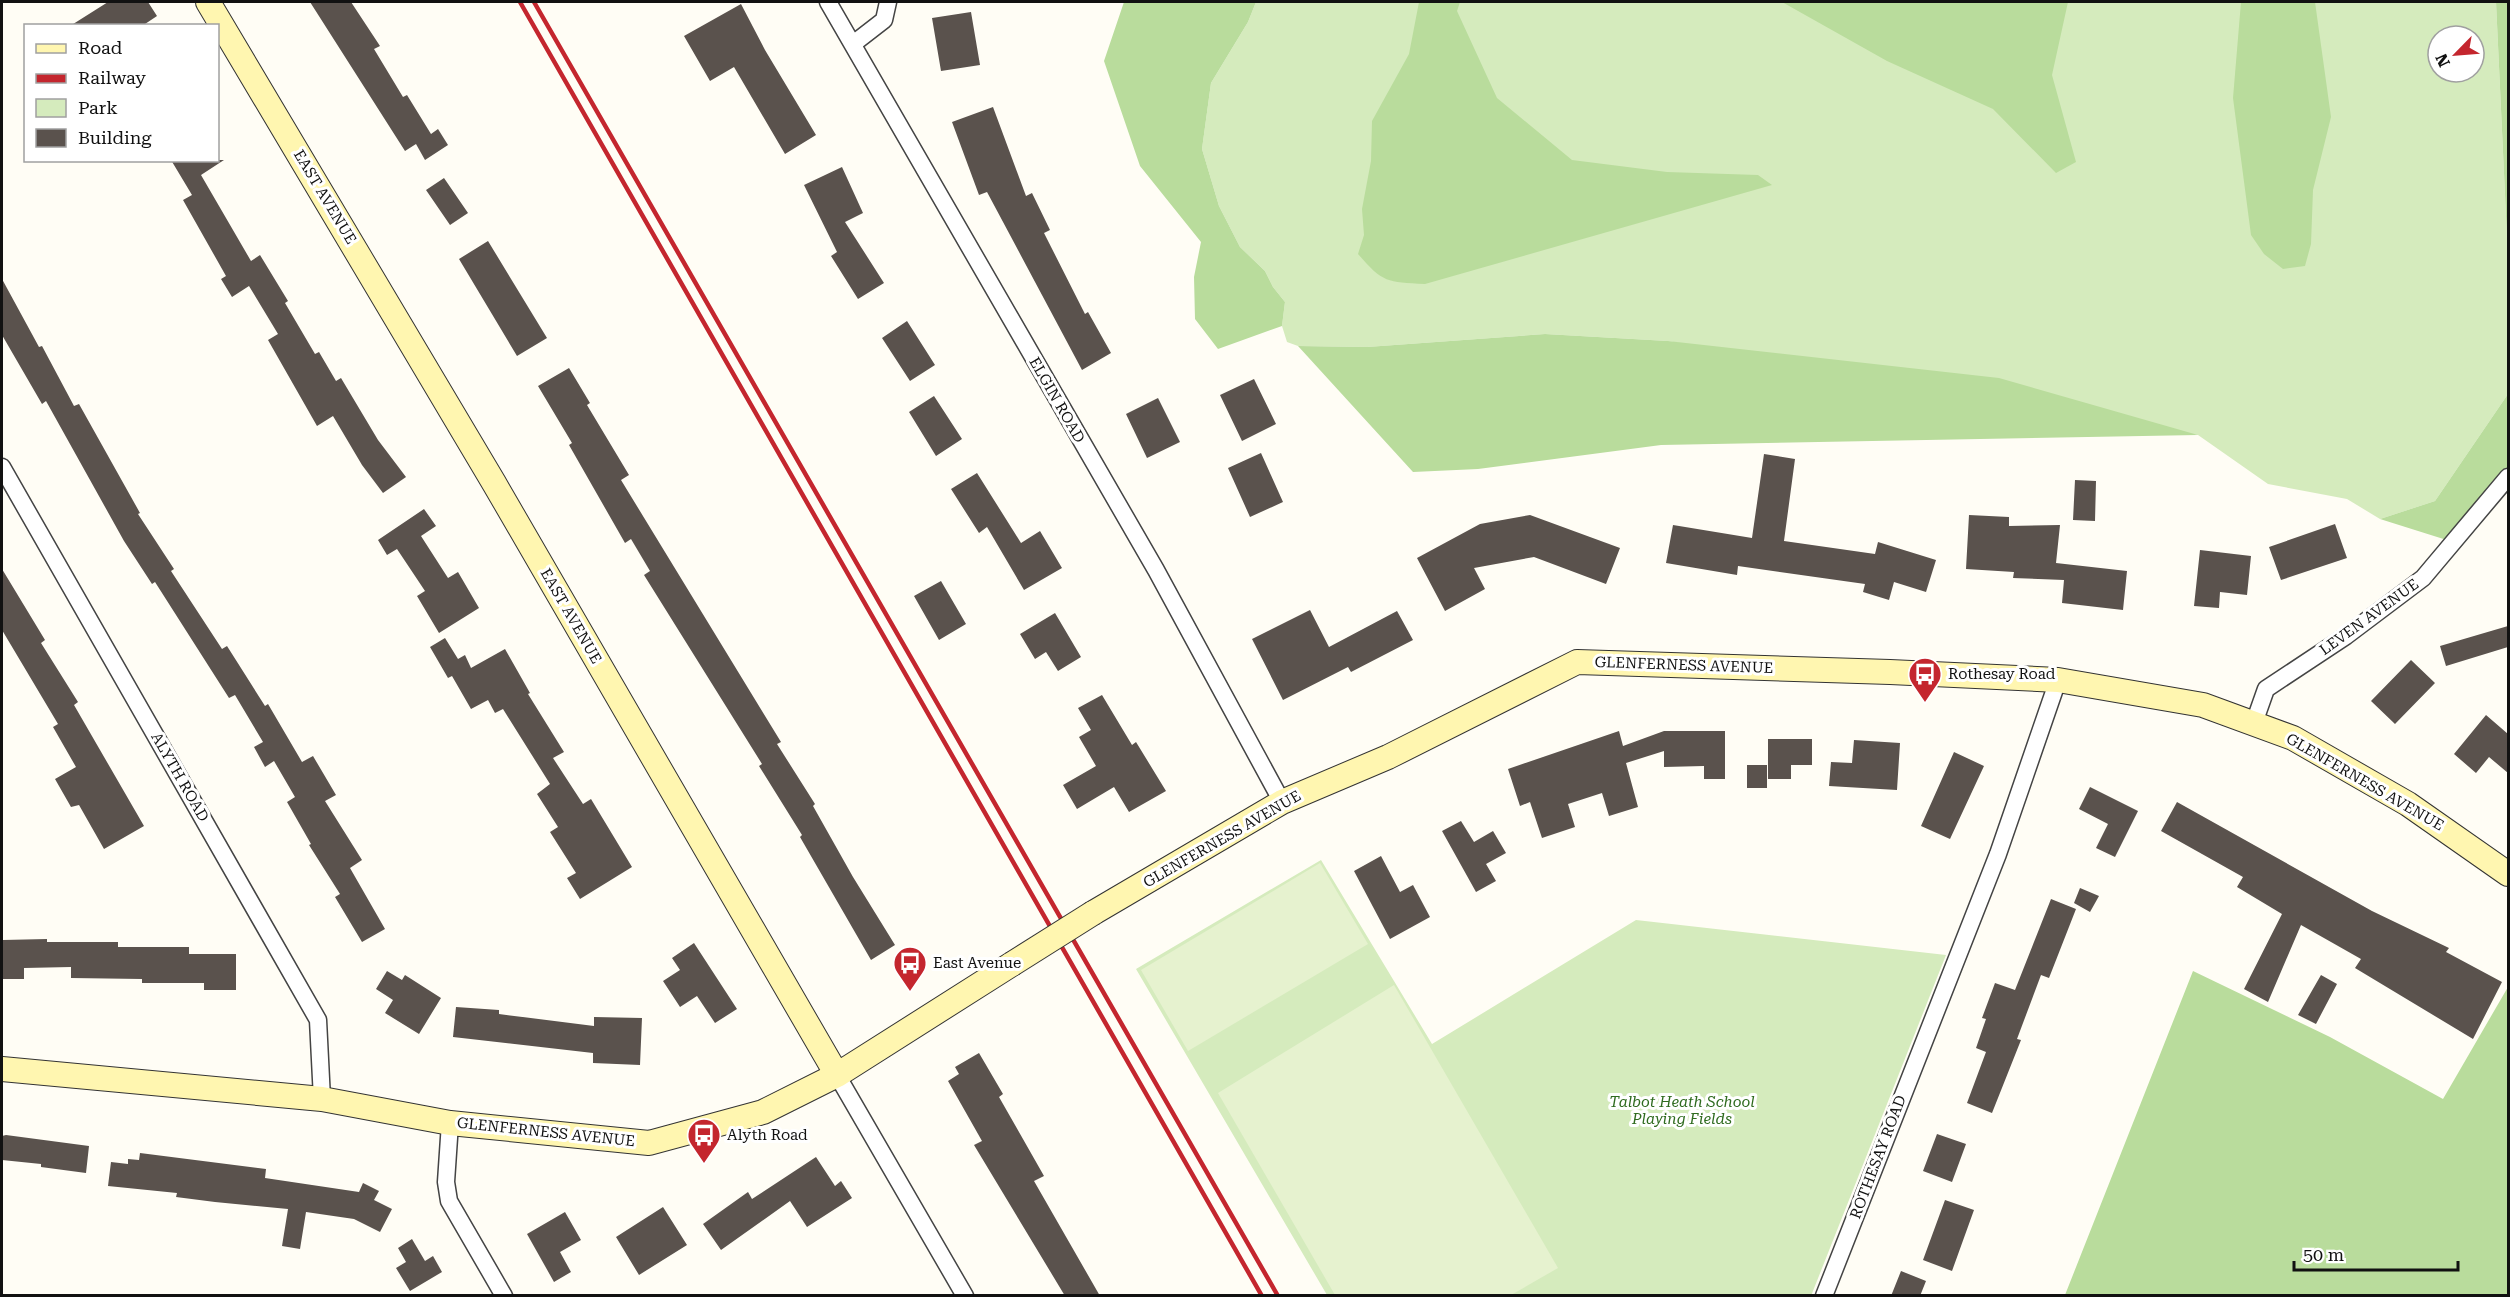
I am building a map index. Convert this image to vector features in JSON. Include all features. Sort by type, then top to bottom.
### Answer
[{"type":"street","name":"EAST AVENUE","points":[[208,2],[494,483],[965,1296]]},
{"type":"street","name":"ELGIN ROAD","points":[[828,2],[1156,570],[1282,802]]},
{"type":"street","points":[[853,44],[884,20],[888,2]]},
{"type":"street","name":"ALYTH ROAD","points":[[2,466],[318,1020],[322,1099]]},
{"type":"street","name":"LEVEN AVENUE","points":[[2254,723],[2266,688],[2346,636],[2423,578],[2508,477]]},
{"type":"street","name":"GLENFERNESS AVENUE","points":[[2,1069],[322,1099],[450,1123],[649,1143],[763,1112],[837,1075],[1093,913],[1282,802],[1388,757],[1577,662],[2058,680],[2203,705],[2294,738],[2408,804],[2508,874]]},
{"type":"street","name":"ROTHESAY ROAD","points":[[1824,1296],[1998,854],[2058,680]]},
{"type":"street","points":[[450,1123],[446,1182],[449,1201],[504,1296]]},
{"type":"green space","points":[[1124,2],[1256,2],[1248,22],[1211,83],[1202,149],[1219,206],[1240,247],[1265,271],[1273,287],[1285,302],[1282,326],[1218,349],[1195,319],[1194,277],[1201,242],[1140,166],[1104,61]]},
{"type":"green space","points":[[1256,2],[2496,2],[2508,259],[2508,394],[2435,501],[2380,519],[2347,499],[2268,484],[2198,435],[1668,341],[1545,334],[1367,347],[1298,346],[1287,342],[1282,326],[1285,302],[1273,287],[1265,271],[1240,247],[1219,206],[1202,149],[1211,83],[1248,22]]},
{"type":"green space","points":[[1419,2],[1460,2],[1457,11],[1497,98],[1572,160],[1667,172],[1758,175],[1772,185],[1425,284],[1402,283],[1380,276],[1358,254],[1364,235],[1362,209],[1371,161],[1372,121],[1409,54]]},
{"type":"green space","points":[[1782,2],[2068,2],[2052,75],[2076,162],[2056,173],[1993,109],[1887,61]]},
{"type":"green space","points":[[2241,2],[2315,2],[2331,117],[2313,190],[2311,244],[2305,266],[2283,269],[2264,254],[2251,235],[2233,98]]},
{"type":"green space","points":[[2496,2],[2508,2],[2508,259]]},
{"type":"green space","points":[[1545,334],[1668,341],[1999,378],[2198,435],[1661,445],[1478,469],[1413,472],[1298,346],[1367,347]]},
{"type":"green space","points":[[2508,394],[2508,477],[2453,542],[2380,519],[2435,501]]},
{"type":"green space","name":"Talbot Heath School Playing Fields","points":[[1321,860],[1432,1044],[1636,920],[1946,955],[1811,1296],[1327,1295],[1136,969]]},
{"type":"green space","points":[[1320,863],[1368,944],[1188,1051],[1141,970]]},
{"type":"green space","points":[[2193,971],[2330,1037],[2443,1099],[2508,987],[2508,1295],[2065,1295]]},
{"type":"green space","points":[[1394,985],[1558,1268],[1511,1295],[1335,1295],[1218,1093]]},
{"type":"building","points":[[108,2],[148,2],[157,16],[145,24],[73,24]]},
{"type":"building","points":[[310,2],[351,2],[380,46],[374,49],[403,97],[407,95],[431,134],[438,129],[448,145],[425,160],[416,144],[405,151]]},
{"type":"building","points":[[741,4],[765,50],[816,135],[785,154],[734,67],[710,81],[684,36]]},
{"type":"building","points":[[971,12],[980,65],[941,71],[932,18]]},
{"type":"building","points":[[993,107],[1026,196],[1032,193],[1050,230],[1044,233],[1085,314],[1088,312],[1111,353],[1082,370],[987,192],[979,195],[952,122]]},
{"type":"building","points":[[219,160],[224,160],[201,175],[251,261],[260,255],[288,301],[285,303],[315,354],[319,352],[336,381],[341,378],[378,440],[406,477],[383,493],[362,465],[333,416],[317,426],[268,340],[278,334],[249,286],[232,297],[221,279],[226,276],[183,200],[192,195],[172,162],[219,162]]},
{"type":"building","points":[[842,167],[863,213],[845,222],[884,283],[858,299],[831,256],[837,252],[804,185]]},
{"type":"building","points":[[444,178],[468,213],[450,225],[426,190]]},
{"type":"building","points":[[488,241],[547,338],[517,356],[459,259]]},
{"type":"building","points":[[2,279],[74,406],[79,404],[140,513],[138,514],[174,569],[171,571],[222,649],[227,646],[265,706],[268,704],[302,762],[313,756],[336,795],[325,801],[362,860],[350,868],[385,929],[362,942],[335,897],[340,894],[309,845],[311,844],[287,802],[295,797],[274,761],[265,767],[254,747],[263,742],[235,695],[229,698],[155,582],[152,584],[124,541],[46,401],[42,404],[2,335]]},
{"type":"building","points":[[907,321],[935,365],[910,381],[882,338]]},
{"type":"building","points":[[569,368],[590,403],[587,405],[629,475],[621,480],[781,742],[777,744],[815,804],[813,806],[853,877],[895,945],[871,960],[800,837],[802,835],[759,766],[762,764],[644,575],[650,571],[631,539],[625,543],[569,445],[572,443],[538,386]]},
{"type":"building","points":[[1254,379],[1276,424],[1242,441],[1220,395]]},
{"type":"building","points":[[934,396],[962,439],[936,456],[909,412]]},
{"type":"building","points":[[1158,398],[1180,442],[1147,458],[1126,414]]},
{"type":"building","points":[[1261,453],[1283,502],[1250,517],[1228,468]]},
{"type":"building","points":[[1764,454],[1795,459],[1784,541],[1875,554],[1878,542],[1936,560],[1926,592],[1894,582],[1889,600],[1863,592],[1865,584],[1738,566],[1737,575],[1666,563],[1673,525],[1752,538]]},
{"type":"building","points":[[977,473],[1021,543],[1040,531],[1062,568],[1024,590],[987,527],[979,533],[951,489]]},
{"type":"building","points":[[2075,480],[2096,481],[2095,521],[2073,520]]},
{"type":"building","points":[[424,509],[436,526],[421,536],[448,578],[458,572],[479,608],[439,633],[417,596],[425,591],[397,549],[387,555],[378,540]]},
{"type":"building","points":[[1530,515],[1620,548],[1606,584],[1534,557],[1474,568],[1485,589],[1445,611],[1417,558],[1480,524]]},
{"type":"building","points":[[1969,515],[2009,517],[2009,526],[2060,525],[2056,563],[2127,571],[2123,610],[2062,603],[2064,580],[2013,578],[2014,572],[1966,569]]},
{"type":"building","points":[[2335,524],[2347,558],[2281,580],[2269,547]]},
{"type":"building","points":[[2200,550],[2251,556],[2247,595],[2220,592],[2219,608],[2194,606]]},
{"type":"building","points":[[2,569],[45,640],[41,643],[78,702],[74,705],[144,826],[104,849],[79,805],[71,807],[55,779],[76,767],[53,727],[58,724],[2,630]]},
{"type":"building","points":[[941,581],[966,624],[939,640],[914,596]]},
{"type":"building","points":[[1310,610],[1329,647],[1397,611],[1413,640],[1351,672],[1348,667],[1283,700],[1252,639]]},
{"type":"building","points":[[1055,613],[1081,657],[1058,671],[1046,652],[1035,659],[1020,634]]},
{"type":"building","points":[[2508,626],[2508,647],[2446,666],[2440,646]]},
{"type":"building","points":[[445,638],[458,659],[465,655],[471,668],[505,649],[530,693],[528,694],[564,752],[553,758],[583,804],[591,799],[632,867],[580,899],[567,878],[576,873],[550,832],[558,827],[537,794],[550,784],[503,709],[495,713],[488,700],[471,709],[452,676],[448,678],[430,647]]},
{"type":"building","points":[[2411,660],[2435,683],[2395,724],[2371,701]]},
{"type":"building","points":[[1102,695],[1132,745],[1136,742],[1166,791],[1129,812],[1114,787],[1077,809],[1063,785],[1096,766],[1079,737],[1091,730],[1078,708]]},
{"type":"building","points":[[2486,715],[2508,734],[2508,773],[2489,757],[2476,773],[2454,754]]},
{"type":"building","points":[[1619,731],[1623,746],[1664,731],[1725,731],[1725,779],[1704,779],[1704,766],[1664,767],[1664,751],[1626,763],[1638,807],[1609,816],[1602,793],[1568,804],[1575,827],[1542,838],[1530,802],[1520,806],[1508,769]]},
{"type":"building","points":[[1768,739],[1812,739],[1812,765],[1791,765],[1791,779],[1768,779]]},
{"type":"building","points":[[1854,740],[1900,743],[1897,790],[1829,786],[1831,762],[1852,763]]},
{"type":"building","points":[[1954,752],[1984,766],[1950,839],[1921,826]]},
{"type":"building","points":[[1747,765],[1767,765],[1767,788],[1747,788]]},
{"type":"building","points":[[2090,787],[2138,811],[2115,857],[2096,848],[2108,824],[2079,809]]},
{"type":"building","points":[[2177,802],[2372,911],[2449,948],[2446,952],[2502,982],[2473,1039],[2355,968],[2361,959],[2301,925],[2268,1002],[2244,989],[2282,914],[2237,887],[2243,877],[2161,831]]},
{"type":"building","points":[[1461,821],[1474,842],[1493,831],[1506,853],[1486,864],[1496,881],[1476,892],[1442,831]]},
{"type":"building","points":[[1381,856],[1400,892],[1413,885],[1430,917],[1390,939],[1354,871]]},
{"type":"building","points":[[2080,888],[2099,896],[2090,912],[2074,903]]},
{"type":"building","points":[[2051,899],[2076,909],[2049,978],[2041,975],[2017,1039],[2021,1040],[1992,1113],[1967,1103],[1986,1052],[1976,1048],[1986,1019],[1982,1018],[1995,983],[2015,990]]},
{"type":"building","points":[[47,939],[47,942],[118,942],[118,947],[189,947],[189,954],[236,954],[236,990],[204,990],[204,983],[142,983],[142,979],[71,978],[71,967],[24,968],[24,979],[3,979],[3,940]]},
{"type":"building","points":[[694,943],[737,1009],[715,1023],[697,996],[680,1007],[663,981],[680,970],[672,958]]},
{"type":"building","points":[[387,971],[402,980],[405,975],[441,998],[419,1034],[385,1013],[393,1000],[376,989]]},
{"type":"building","points":[[2321,975],[2337,984],[2316,1024],[2298,1015]]},
{"type":"building","points":[[456,1007],[499,1010],[499,1014],[594,1026],[594,1017],[642,1018],[640,1065],[593,1063],[593,1053],[453,1037]]},
{"type":"building","points":[[979,1053],[1003,1094],[999,1097],[1044,1176],[1034,1181],[1100,1296],[1065,1296],[974,1145],[982,1141],[948,1081],[959,1074],[955,1067]]},
{"type":"building","points":[[1937,1134],[1966,1144],[1952,1182],[1923,1171]]},
{"type":"building","points":[[2,1136],[89,1146],[86,1173],[41,1167],[41,1164],[2,1160]]},
{"type":"building","points":[[140,1153],[266,1169],[265,1178],[359,1192],[363,1183],[379,1191],[374,1200],[392,1209],[380,1232],[354,1219],[306,1212],[300,1249],[282,1246],[288,1209],[215,1202],[176,1197],[177,1193],[108,1186],[111,1162],[128,1164],[128,1159],[139,1160]]},
{"type":"building","points":[[816,1157],[835,1186],[841,1181],[852,1198],[807,1227],[790,1201],[721,1250],[703,1224],[748,1192],[752,1199]]},
{"type":"building","points":[[1945,1200],[1974,1210],[1952,1271],[1923,1260]]},
{"type":"building","points":[[663,1207],[687,1245],[639,1275],[616,1237]]},
{"type":"building","points":[[565,1212],[581,1240],[560,1252],[571,1272],[554,1282],[527,1234]]},
{"type":"building","points":[[412,1239],[425,1261],[433,1256],[442,1272],[410,1291],[396,1268],[406,1262],[398,1248]]},
{"type":"building","points":[[1901,1271],[1926,1281],[1920,1296],[1891,1296]]},
{"type":"railway","points":[[520,2],[1262,1296]]},
{"type":"railway","points":[[534,2],[1278,1296]]},
{"type":"place","name":"Rothesay Road","points":[[1925,703]]},
{"type":"place","name":"East Avenue","points":[[910,992]]},
{"type":"place","name":"Alyth Road","points":[[704,1164]]}]
